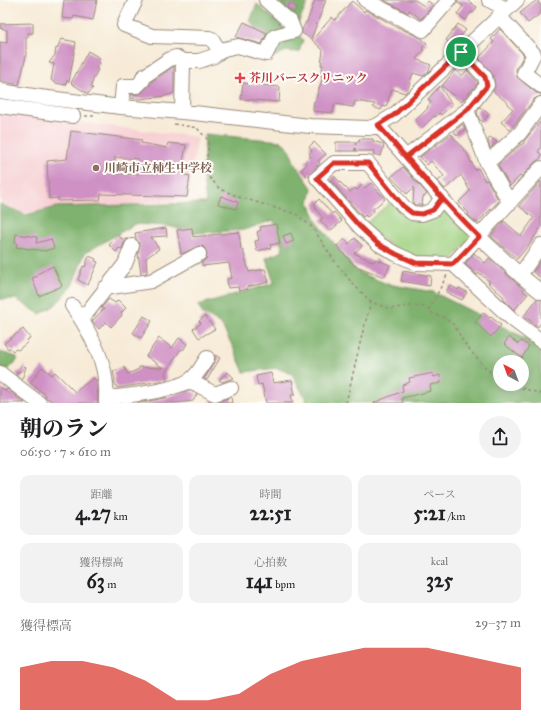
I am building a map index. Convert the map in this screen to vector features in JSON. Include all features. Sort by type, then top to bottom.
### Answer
[{"type":"street","points":[[136,0],[124,25],[152,36],[209,38],[212,39],[220,52]]},
{"type":"street","points":[[121,107],[123,86],[137,86],[143,80],[143,77],[170,59],[176,57],[183,61],[199,61],[214,56],[224,49],[238,46],[266,54],[275,36],[294,31],[290,21],[266,0]]},
{"type":"street","points":[[365,0],[423,30],[449,0]]},
{"type":"street","points":[[489,0],[503,13],[534,54],[524,73],[541,86]]},
{"type":"street","points":[[0,91],[121,107],[310,126],[356,129],[369,128],[378,125],[394,115],[517,0]]},
{"type":"street","points":[[406,157],[467,110],[487,86],[485,77],[461,52]]},
{"type":"street","points":[[182,112],[183,61]]},
{"type":"street","points":[[487,163],[520,133],[541,104]]},
{"type":"street","points":[[0,106],[73,116]]},
{"type":"street","points":[[467,110],[487,163],[510,203]]},
{"type":"street","points":[[378,125],[442,198],[479,237],[520,275],[541,292]]},
{"type":"street","points":[[442,198],[433,210],[422,214],[412,213],[403,206],[368,163],[334,163],[317,178],[360,227],[378,244],[416,263],[453,264],[512,319],[541,341]]},
{"type":"street","points":[[453,264],[541,168]]},
{"type":"street","points":[[520,275],[541,245]]},
{"type":"street","points":[[82,319],[125,264],[132,246]]},
{"type":"street","points":[[105,288],[151,281],[199,254]]},
{"type":"street","points":[[72,306],[82,319],[102,362],[106,378],[106,400],[173,388],[190,381],[195,377],[207,358]]},
{"type":"street","points":[[0,373],[39,403]]},
{"type":"street","points":[[190,381],[215,394],[231,388]]},
{"type":"path","points":[[197,128],[208,141],[206,165],[208,176],[220,189],[239,197],[296,214],[301,217],[313,228],[333,259],[352,283],[371,302],[390,309],[407,306],[425,307],[435,315],[446,318],[454,326],[468,347],[493,374]]},
{"type":"path","points":[[355,163],[356,138]]},
{"type":"path","points":[[429,310],[445,278]]},
{"type":"path","points":[[346,403],[371,302]]},
{"type":"path","points":[[529,390],[541,394]]},
{"type":"shaded area","name":"川崎市立柿生中学校","points":[[0,110],[62,120],[197,137],[188,199],[24,213],[0,202]]},
{"type":"green space","points":[[276,0],[309,0],[295,30],[303,40],[299,52],[286,51],[271,58],[265,38],[250,21],[257,4],[283,27],[295,18]]},
{"type":"green space","points":[[205,134],[281,141],[289,148],[294,162],[312,188],[309,203],[317,222],[356,271],[387,284],[433,292],[541,346],[541,403],[304,403],[307,401],[292,374],[277,368],[244,372],[221,324],[203,314],[198,305],[274,283],[266,258],[283,251],[274,220],[243,230],[196,233],[168,226],[135,224],[85,253],[71,288],[54,306],[40,314],[16,299],[0,299],[0,204],[26,215],[57,207],[206,203],[203,179]]},
{"type":"green space","points":[[392,201],[407,220],[426,218],[444,204],[473,235],[451,261],[411,255],[403,252],[382,240],[365,224]]},
{"type":"green space","points":[[0,352],[17,357],[17,361],[7,370],[0,367]]},
{"type":"building","points":[[64,0],[97,0],[93,20],[74,16],[73,19],[62,18]]},
{"type":"building","points":[[315,0],[326,0],[311,39],[302,33],[302,30],[307,22]]},
{"type":"building","points":[[384,0],[415,0],[424,6],[428,1],[433,5],[421,19],[409,10],[408,13]]},
{"type":"building","points":[[457,0],[467,0],[477,7],[473,13],[471,12],[466,20],[457,14],[463,6],[457,2]]},
{"type":"building","points":[[537,0],[541,6],[541,13],[528,23],[520,13]]},
{"type":"building","points":[[352,1],[364,12],[365,10],[368,11],[421,38],[427,43],[422,48],[424,50],[416,59],[431,65],[428,72],[423,76],[413,73],[405,93],[392,89],[386,107],[383,106],[381,110],[373,107],[375,104],[355,101],[353,107],[335,104],[333,113],[313,111],[314,101],[315,102],[323,76],[320,76],[323,65],[321,65],[323,50],[312,40],[332,17],[335,20]]},
{"type":"building","points":[[289,3],[297,7],[294,13],[287,8]]},
{"type":"building","points":[[244,22],[267,33],[262,44],[236,37]]},
{"type":"building","points":[[33,23],[33,33],[28,33],[28,37],[26,37],[26,56],[19,85],[0,81],[0,42],[7,43],[7,30],[0,28],[0,24]]},
{"type":"building","points":[[458,24],[466,30],[453,46],[446,40]]},
{"type":"building","points":[[500,29],[524,55],[516,69],[517,77],[536,93],[541,94],[541,96],[534,99],[510,130],[501,122],[513,109],[493,91],[495,86],[493,75],[479,58],[494,42],[491,39]]},
{"type":"building","points":[[61,39],[76,42],[69,82],[67,80],[66,85],[55,83],[51,80],[54,64],[49,63],[55,55],[56,48],[57,49]]},
{"type":"building","points":[[88,51],[100,58],[98,61],[100,63],[96,68],[98,69],[91,87],[93,88],[88,94],[71,83]]},
{"type":"building","points":[[174,66],[174,93],[166,96],[140,99],[130,98],[131,94],[143,92],[151,82]]},
{"type":"building","points":[[455,70],[462,76],[467,70],[478,83],[461,102],[442,86]]},
{"type":"building","points":[[243,83],[280,87],[279,102],[241,99]]},
{"type":"building","points":[[440,86],[452,105],[441,115],[439,113],[435,117],[434,116],[422,128],[415,121],[428,108],[427,107],[431,103],[428,99]]},
{"type":"building","points":[[480,107],[489,114],[483,122],[479,119],[477,112]]},
{"type":"building","points":[[541,121],[541,147],[538,152],[541,154],[541,158],[510,186],[498,165],[524,143],[524,141]]},
{"type":"building","points":[[463,124],[465,129],[457,136],[454,131]]},
{"type":"building","points":[[71,131],[142,140],[141,143],[167,148],[168,143],[186,145],[181,174],[190,176],[187,197],[101,194],[100,200],[58,201],[58,198],[49,199],[47,161],[67,159]],"holes":[[[115,157],[138,159],[137,175],[114,173]]]},
{"type":"building","points":[[451,134],[467,153],[475,170],[478,168],[485,181],[487,180],[499,201],[477,223],[468,215],[469,214],[459,202],[470,191],[461,175],[445,189],[438,181],[444,176],[431,161],[427,165],[420,157]]},
{"type":"building","points":[[490,137],[497,142],[490,148],[488,140]]},
{"type":"building","points":[[359,139],[373,139],[373,141],[383,144],[381,156],[373,154],[374,151],[336,151],[336,142],[359,142]]},
{"type":"building","points":[[314,142],[326,154],[318,161],[320,163],[308,177],[301,170],[307,164],[305,162],[311,156],[309,154],[312,151],[309,147]]},
{"type":"building","points":[[403,167],[427,194],[423,197],[422,205],[415,205],[413,203],[414,187],[407,194],[391,177]]},
{"type":"building","points":[[334,176],[350,192],[355,188],[357,190],[362,185],[365,188],[371,183],[385,199],[373,209],[374,211],[367,217],[365,215],[363,217],[330,180]]},
{"type":"building","points":[[541,181],[541,227],[517,259],[491,236],[504,221],[521,236],[534,218],[519,206]]},
{"type":"building","points":[[221,196],[238,202],[236,209],[218,204]]},
{"type":"building","points":[[319,199],[332,214],[334,212],[342,221],[330,231],[320,220],[323,218],[315,208],[316,207],[314,204]]},
{"type":"building","points":[[276,224],[280,243],[270,245],[271,248],[257,251],[255,241],[259,240],[257,232],[261,230],[260,227]]},
{"type":"building","points":[[166,228],[167,236],[151,237],[159,249],[146,258],[147,273],[141,274],[138,253],[140,245],[136,239],[135,233]]},
{"type":"building","points":[[192,228],[193,237],[239,232],[241,250],[243,250],[249,272],[265,269],[269,282],[247,287],[248,289],[239,291],[238,287],[228,288],[227,279],[232,278],[229,263],[202,266],[202,262],[206,259],[207,254],[204,247],[199,246],[181,254],[177,230]]},
{"type":"building","points":[[291,233],[294,241],[286,244],[283,236]]},
{"type":"building","points":[[16,234],[37,237],[36,243],[51,239],[54,248],[45,251],[16,247]]},
{"type":"building","points":[[118,235],[122,239],[128,239],[124,243],[122,249],[119,248],[116,252],[109,245]]},
{"type":"building","points":[[355,238],[362,246],[354,253],[374,262],[375,259],[390,265],[384,277],[354,265],[336,245],[337,246],[345,239],[349,244]]},
{"type":"building","points":[[474,253],[485,263],[489,258],[528,294],[514,310],[503,299],[504,297],[488,283],[490,282],[479,273],[477,275],[465,264]]},
{"type":"building","points":[[89,256],[96,259],[95,261],[98,262],[88,285],[78,280],[83,266],[85,267]]},
{"type":"building","points":[[541,260],[541,278],[533,272]]},
{"type":"building","points":[[53,266],[62,286],[39,296],[32,278],[38,276],[37,274]]},
{"type":"building","points":[[403,271],[431,276],[430,286],[401,281]]},
{"type":"building","points":[[450,285],[458,290],[459,288],[467,292],[462,300],[446,292]]},
{"type":"building","points":[[109,299],[115,303],[118,300],[126,308],[111,327],[106,322],[99,329],[92,321],[104,309],[101,308]]},
{"type":"building","points":[[537,299],[541,300],[541,322],[538,327],[524,316]]},
{"type":"building","points":[[483,313],[501,325],[491,337],[475,322]]},
{"type":"building","points":[[144,316],[152,321],[141,338],[133,333]]},
{"type":"building","points":[[205,316],[215,329],[199,338],[193,329],[201,323],[199,321]]},
{"type":"building","points":[[23,329],[30,338],[27,340],[28,342],[18,350],[16,349],[13,351],[10,348],[8,349],[4,343]]},
{"type":"building","points":[[509,337],[518,344],[521,341],[529,346],[524,355],[518,355],[504,344]]},
{"type":"building","points":[[159,338],[172,348],[179,338],[187,344],[183,350],[181,349],[165,373],[167,380],[117,388],[114,381],[115,379],[113,372],[124,367],[128,374],[139,369],[139,367],[163,368],[146,356]]},
{"type":"building","points":[[215,355],[220,358],[207,380],[204,379],[214,362]]},
{"type":"building","points":[[25,366],[22,379],[16,375],[18,371],[20,372]]},
{"type":"building","points":[[42,367],[52,375],[55,372],[75,392],[93,378],[97,381],[98,403],[55,403],[45,397],[46,395],[30,383]]},
{"type":"building","points":[[228,372],[234,378],[222,382],[219,380]]},
{"type":"building","points":[[271,373],[273,383],[292,380],[295,395],[291,395],[293,403],[266,403],[262,384],[258,385],[256,376]]},
{"type":"building","points":[[433,373],[434,377],[440,375],[441,383],[430,385],[431,391],[402,398],[403,403],[373,403],[403,391],[402,385],[410,382],[409,378]]},
{"type":"building","points":[[0,387],[6,391],[7,389],[25,403],[0,403]]},
{"type":"building","points":[[189,390],[197,394],[193,401],[175,403],[137,403],[164,398]]},
{"type":"building","points":[[231,397],[232,403],[209,403],[209,400],[218,402]]},
{"type":"place","name":"芥川バースクリニック","points":[[240,78]]},
{"type":"place","name":"川崎市立柿生中学校","points":[[96,168]]},
{"type":"route","points":[[461,52],[394,115],[378,125],[406,157],[442,198],[457,216],[479,237],[453,264],[416,263],[378,244],[360,227],[317,178],[334,163],[368,163],[403,206],[412,213],[422,214],[433,210],[442,198],[406,157],[467,110],[487,86],[485,77],[461,52]]}]
